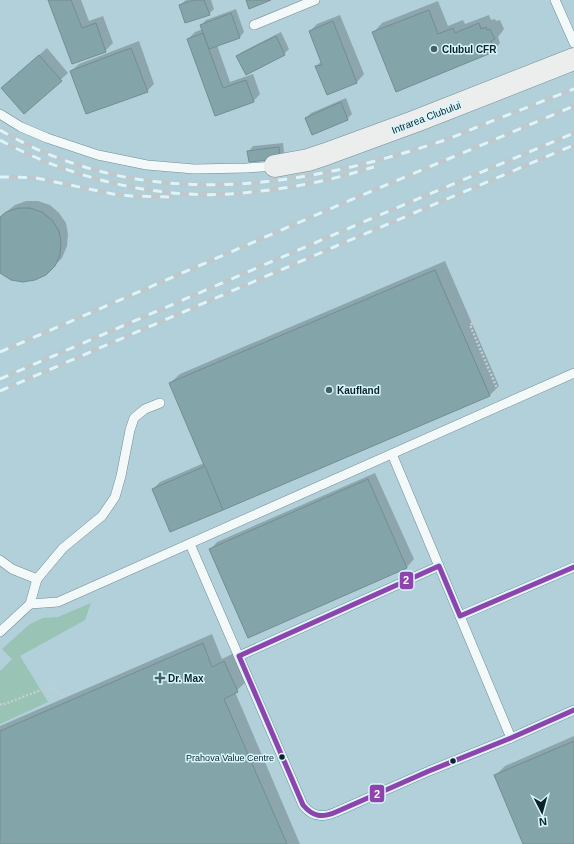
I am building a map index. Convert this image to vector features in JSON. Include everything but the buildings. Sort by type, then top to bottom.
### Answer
[{"type":"street","name":"Intrarea Clubului","points":[[275,166],[308,160],[326,154],[416,121],[574,59]]},
{"type":"lane","points":[[254,25],[315,0]]},
{"type":"lane","points":[[555,0],[574,43]]},
{"type":"lane","points":[[0,114],[21,127],[47,138],[98,155],[147,165],[194,170],[275,166]]},
{"type":"lane","points":[[30,604],[58,602],[574,373]]},
{"type":"lane","points":[[0,632],[30,604],[37,580],[63,548],[102,516],[115,497],[134,418],[145,409],[160,403]]},
{"type":"lane","points":[[392,454],[512,738]]},
{"type":"lane","points":[[190,544],[303,805],[314,815],[325,816],[330,814],[512,738],[574,710]]},
{"type":"lane","points":[[0,560],[12,569],[37,580]]},
{"type":"lane","points":[[239,656],[439,566]]},
{"type":"lane","points":[[460,616],[574,567]]},
{"type":"path","points":[[480,319],[470,325],[504,405]]},
{"type":"path","points":[[0,704],[2,706],[49,687],[66,698]]},
{"type":"green space","points":[[91,603],[85,620],[20,656],[48,702],[0,724],[0,671],[12,659],[2,649],[30,624],[43,618],[58,617]]},
{"type":"railway","points":[[0,130],[53,156],[107,173],[163,182],[218,185],[274,181],[331,171],[387,158],[453,137],[574,89]]},
{"type":"railway","points":[[0,352],[346,202],[574,106]]},
{"type":"railway","points":[[0,379],[574,133]]},
{"type":"railway","points":[[0,140],[28,154],[87,176],[149,190],[181,194],[212,195],[243,193],[298,186],[374,167]]},
{"type":"railway","points":[[0,391],[574,145]]},
{"type":"railway","points":[[0,177],[36,178],[113,194],[169,197]]},
{"type":"transit line","name":"2","points":[[574,567],[460,616],[439,566],[239,656],[303,805],[310,812],[322,816],[336,812],[574,710]]},
{"type":"place","name":"Clubul CFR","points":[[434,49]]},
{"type":"place","name":"Kaufland","points":[[329,390]]},
{"type":"place","name":"Dr. Max","points":[[160,678]]},
{"type":"place","name":"Prahova Value Centre","points":[[282,757]]}]
